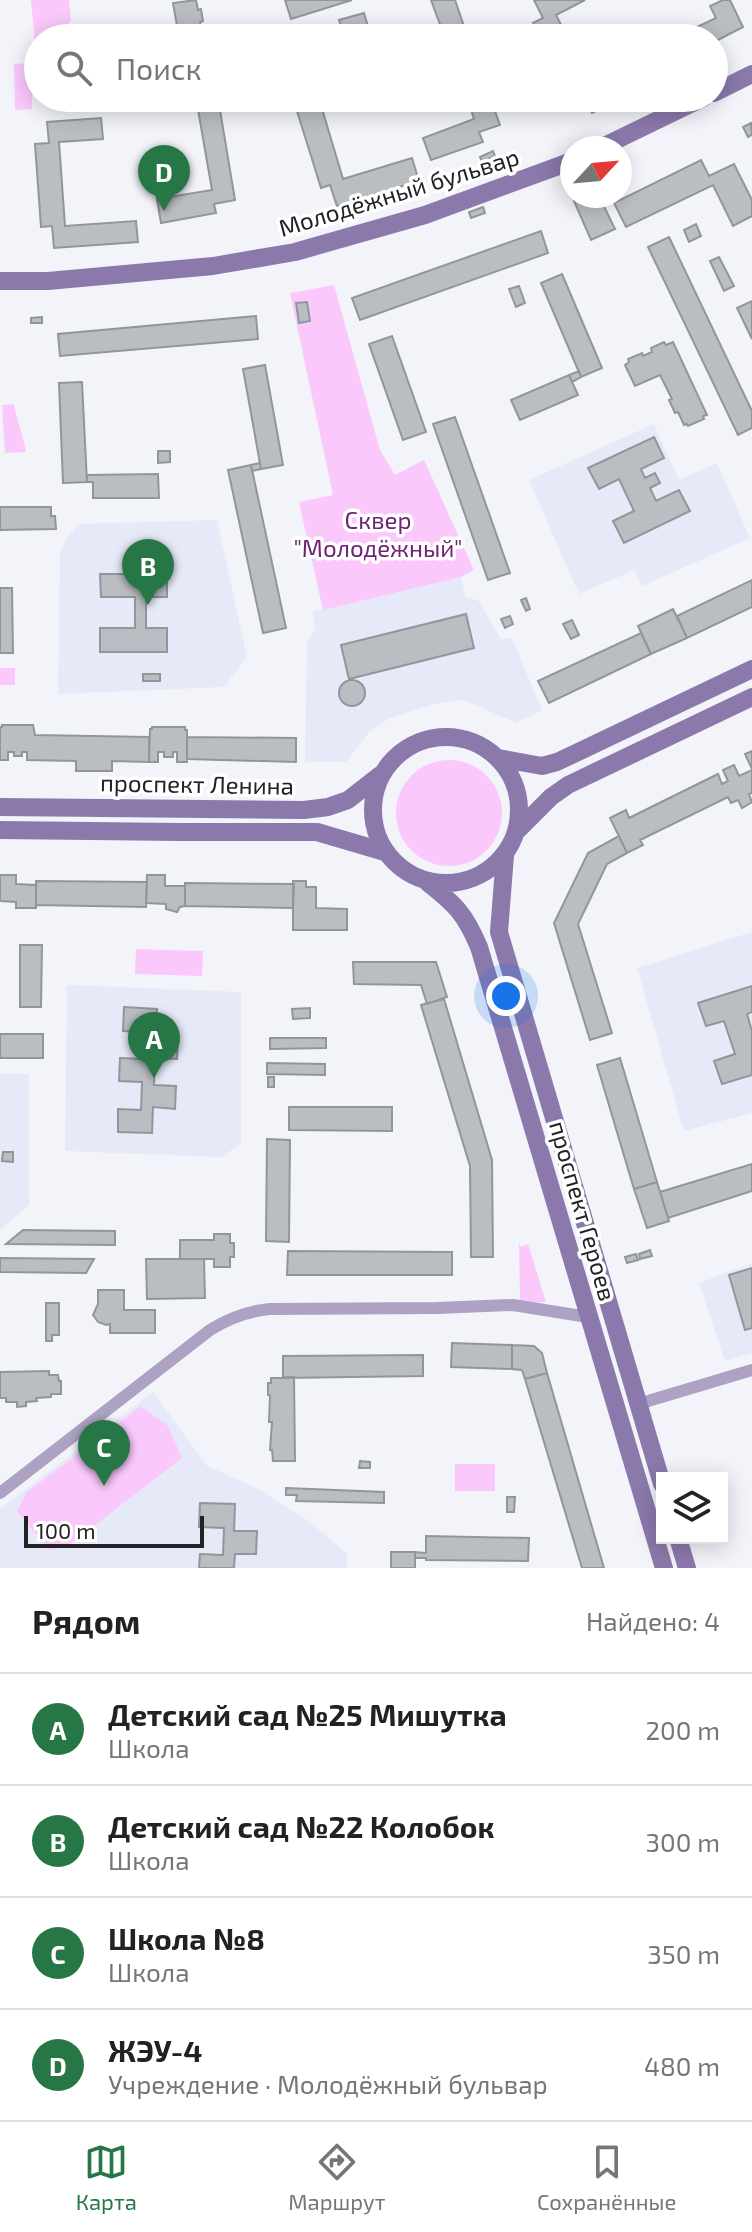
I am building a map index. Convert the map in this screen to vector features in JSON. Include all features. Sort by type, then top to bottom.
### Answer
[{"type":"main road","points":[[728,86],[752,74]]},
{"type":"main road","points":[[625,136],[674,112]]},
{"type":"main road","name":"Молодёжный бульвар","points":[[0,281],[48,281],[213,266],[295,252],[425,215],[560,165]]},
{"type":"main road","points":[[498,758],[542,766],[557,762],[752,669]]},
{"type":"main road","points":[[517,831],[520,805],[513,779],[498,758],[481,745],[460,738],[422,740],[405,749],[382,773],[373,799],[374,827],[393,863],[428,883],[457,884],[484,874],[505,855],[517,831],[551,797],[568,785],[752,697]]},
{"type":"main road","name":"проспект Ленина","points":[[0,807],[304,810],[348,800],[382,773]]},
{"type":"main road","name":"проспект Ленина","points":[[0,830],[317,832],[385,852]]},
{"type":"main road","name":"проспект Героев","points":[[505,855],[499,932],[658,1472]]},
{"type":"main road","name":"проспект Героев","points":[[428,883],[461,911],[479,947],[664,1568]]},
{"type":"main road","points":[[680,1544],[687,1568]]},
{"type":"street","points":[[0,1493],[210,1330],[257,1310],[513,1305],[588,1317]]},
{"type":"street","points":[[638,1404],[752,1370]]},
{"type":"shaded area","points":[[654,424],[679,480],[717,463],[750,538],[642,586],[634,570],[579,594],[529,480]]},
{"type":"shaded area","points":[[217,520],[247,657],[224,687],[58,694],[60,553],[78,524]]},
{"type":"shaded area","points":[[461,577],[466,598],[478,600],[501,639],[512,638],[542,710],[516,723],[464,700],[438,703],[390,718],[370,731],[346,762],[305,762],[307,642],[315,630],[313,612]]},
{"type":"shaded area","points":[[752,932],[752,1113],[684,1131],[637,968]]},
{"type":"shaded area","points":[[67,985],[241,992],[241,1143],[222,1157],[65,1151]]},
{"type":"shaded area","points":[[0,1074],[29,1074],[29,1205],[0,1230]]},
{"type":"shaded area","points":[[752,1263],[752,1353],[725,1361],[699,1283]]},
{"type":"shaded area","points":[[153,1392],[207,1466],[258,1489],[310,1522],[347,1554],[347,1568],[0,1568],[0,1509]]},
{"type":"green space","points":[[31,0],[69,0],[71,20],[68,24],[33,24]]},
{"type":"green space","points":[[24,63],[24,109],[15,110],[14,64]]},
{"type":"green space","name":"Сквер \"Молодёжный\"","points":[[334,285],[380,450],[395,475],[424,460],[474,570],[461,577],[323,610],[299,502],[333,495],[290,293]]},
{"type":"green space","points":[[14,404],[26,452],[5,453],[2,405]]},
{"type":"green space","points":[[0,668],[15,668],[15,685],[0,685]]},
{"type":"green space","points":[[449,760],[469,764],[487,775],[498,793],[502,813],[498,833],[487,851],[469,862],[449,866],[429,862],[411,851],[400,833],[396,813],[400,793],[411,775],[429,764]]},
{"type":"green space","points":[[136,949],[203,951],[202,976],[135,974]]},
{"type":"green space","points":[[519,1242],[521,1247],[528,1244],[546,1302],[520,1301]]},
{"type":"green space","points":[[141,1406],[168,1426],[182,1458],[68,1546],[49,1550],[17,1511],[27,1492]]},
{"type":"green space","points":[[455,1464],[495,1464],[495,1491],[455,1491]]},
{"type":"building","points":[[196,0],[203,21],[200,24],[177,24],[173,3]]},
{"type":"building","points":[[285,0],[352,0],[291,19]]},
{"type":"building","points":[[431,0],[455,0],[463,24],[440,24]]},
{"type":"building","points":[[534,0],[585,0],[556,15],[561,24],[534,24],[543,18]]},
{"type":"building","points":[[730,0],[743,27],[728,35],[728,24],[703,24],[716,18],[710,6]]},
{"type":"building","points":[[364,13],[367,24],[340,24],[339,20]]},
{"type":"building","points":[[198,112],[220,112],[235,200],[214,204],[216,213],[161,223],[157,199],[212,190]]},
{"type":"building","points":[[297,112],[323,112],[343,179],[412,158],[419,181],[337,206],[330,185],[321,188]]},
{"type":"building","points":[[472,112],[495,112],[500,125],[479,132],[483,142],[431,160],[423,138],[474,119]]},
{"type":"building","points":[[101,118],[103,139],[59,142],[65,226],[136,221],[138,242],[54,248],[52,226],[41,227],[35,144],[49,143],[47,122]]},
{"type":"building","points":[[751,123],[752,135],[748,137],[743,127]]},
{"type":"building","points":[[493,151],[495,156],[482,162],[480,157]]},
{"type":"building","points":[[701,160],[709,176],[734,164],[752,200],[752,216],[733,226],[713,185],[626,227],[616,208],[632,208],[632,194]]},
{"type":"building","points":[[483,207],[485,213],[471,218],[469,212]]},
{"type":"building","points":[[577,208],[605,208],[615,229],[591,240]]},
{"type":"building","points":[[696,224],[701,236],[689,242],[684,230]]},
{"type":"building","points":[[541,231],[548,253],[360,320],[352,298]]},
{"type":"building","points":[[669,237],[752,411],[752,428],[738,435],[648,247]]},
{"type":"building","points":[[719,257],[734,286],[724,291],[710,261]]},
{"type":"building","points":[[562,274],[602,368],[581,377],[541,283]]},
{"type":"building","points":[[519,286],[525,303],[516,307],[509,289]]},
{"type":"building","points":[[752,301],[752,339],[737,308]]},
{"type":"building","points":[[307,302],[310,321],[299,323],[296,303]]},
{"type":"building","points":[[256,316],[258,339],[60,356],[58,334]]},
{"type":"building","points":[[42,317],[42,323],[31,323],[31,318]]},
{"type":"building","points":[[392,336],[426,432],[403,440],[369,344]]},
{"type":"building","points":[[664,342],[666,345],[673,342],[707,415],[688,426],[684,425],[678,412],[675,413],[660,375],[635,386],[625,365],[628,359],[652,352],[651,348]]},
{"type":"building","points":[[265,365],[283,465],[261,469],[243,369]]},
{"type":"building","points":[[579,371],[581,377],[572,382],[569,375]]},
{"type":"building","points":[[569,375],[578,395],[520,420],[511,400]]},
{"type":"building","points":[[82,382],[87,482],[63,483],[59,383]]},
{"type":"building","points":[[455,417],[510,573],[488,580],[433,424]]},
{"type":"building","points":[[654,437],[664,458],[641,469],[645,478],[655,473],[660,483],[650,488],[656,501],[679,490],[690,511],[624,543],[613,521],[634,511],[619,479],[599,489],[588,468]]},
{"type":"building","points":[[158,451],[170,451],[170,462],[158,463]]},
{"type":"building","points":[[260,463],[261,469],[252,471],[251,465]]},
{"type":"building","points":[[251,465],[286,628],[263,633],[228,470]]},
{"type":"building","points":[[158,474],[159,498],[93,498],[93,482],[87,482],[87,475]]},
{"type":"building","points":[[0,507],[51,507],[56,529],[0,530]]},
{"type":"building","points":[[100,574],[167,574],[167,597],[146,597],[146,628],[167,628],[167,652],[100,652],[100,628],[135,628],[135,597],[101,597]]},
{"type":"building","points":[[752,580],[752,607],[687,638],[677,616]]},
{"type":"building","points":[[0,588],[12,588],[13,653],[0,653]]},
{"type":"building","points":[[526,598],[530,609],[526,611],[521,600]]},
{"type":"building","points":[[673,609],[687,638],[651,654],[638,626]]},
{"type":"building","points":[[466,614],[474,648],[349,679],[341,645]]},
{"type":"building","points":[[510,616],[513,624],[505,628],[501,619]]},
{"type":"building","points":[[572,620],[579,635],[571,639],[563,624]]},
{"type":"building","points":[[641,633],[651,654],[549,703],[538,681]]},
{"type":"building","points":[[143,674],[160,674],[160,681],[143,681]]},
{"type":"building","points":[[352,680],[361,684],[365,693],[361,702],[352,706],[343,702],[339,693],[343,684]]},
{"type":"building","points":[[2,725],[33,725],[35,735],[149,737],[149,762],[112,761],[112,771],[76,771],[76,761],[27,760],[27,752],[14,756],[14,752],[8,752],[8,760],[0,760]]},
{"type":"building","points":[[152,727],[185,727],[187,762],[177,762],[177,752],[173,752],[173,757],[164,757],[164,752],[158,752],[158,762],[149,762]]},
{"type":"building","points":[[187,737],[296,738],[296,762],[187,759]]},
{"type":"building","points":[[752,751],[752,769],[745,754]]},
{"type":"building","points":[[734,765],[739,776],[752,770],[752,793],[749,794],[752,802],[742,808],[738,800],[731,803],[728,797],[640,840],[643,845],[627,853],[610,818],[626,810],[629,818],[718,774],[722,784],[728,781],[723,770]]},
{"type":"building","points":[[619,836],[627,853],[607,864],[578,924],[612,1033],[590,1040],[554,923],[588,853]]},
{"type":"building","points":[[0,875],[16,875],[16,884],[36,885],[36,908],[16,908],[16,902],[0,901]]},
{"type":"building","points":[[147,875],[165,875],[165,886],[185,886],[185,906],[177,912],[166,909],[166,904],[146,903]]},
{"type":"building","points":[[36,881],[147,882],[146,907],[36,905]]},
{"type":"building","points":[[293,881],[306,881],[306,887],[316,887],[316,908],[347,909],[347,930],[293,930]]},
{"type":"building","points":[[185,883],[294,884],[293,908],[185,906]]},
{"type":"building","points":[[20,945],[42,945],[41,1007],[20,1007]]},
{"type":"building","points":[[353,962],[436,962],[447,997],[427,1004],[421,985],[354,984]]},
{"type":"building","points":[[752,986],[752,1012],[747,1014],[752,1031],[752,1075],[722,1084],[714,1061],[735,1054],[724,1021],[706,1026],[698,1003]]},
{"type":"building","points":[[444,999],[492,1160],[493,1257],[471,1257],[470,1166],[421,1005]]},
{"type":"building","points":[[124,1007],[157,1009],[156,1035],[178,1036],[177,1059],[155,1058],[154,1085],[176,1086],[175,1109],[153,1107],[152,1133],[118,1132],[118,1109],[141,1110],[142,1082],[119,1081],[120,1058],[143,1059],[144,1032],[123,1031]]},
{"type":"building","points":[[310,1008],[310,1018],[293,1019],[292,1009]]},
{"type":"building","points":[[0,1034],[43,1034],[43,1058],[0,1058]]},
{"type":"building","points":[[270,1038],[326,1038],[326,1048],[270,1049]]},
{"type":"building","points":[[620,1058],[657,1182],[634,1189],[597,1065]]},
{"type":"building","points":[[267,1063],[325,1064],[325,1075],[267,1074]]},
{"type":"building","points":[[268,1077],[274,1077],[274,1087],[268,1087]]},
{"type":"building","points":[[289,1107],[392,1107],[392,1131],[289,1130]]},
{"type":"building","points":[[267,1139],[290,1140],[289,1242],[266,1241]]},
{"type":"building","points":[[3,1152],[13,1152],[13,1162],[2,1161]]},
{"type":"building","points":[[752,1164],[752,1191],[668,1218],[660,1192]]},
{"type":"building","points":[[657,1182],[669,1221],[647,1228],[634,1189]]},
{"type":"building","points":[[23,1230],[115,1231],[115,1245],[6,1244]]},
{"type":"building","points":[[214,1234],[230,1234],[234,1257],[230,1257],[230,1267],[214,1267],[214,1259],[180,1259],[180,1240],[214,1240]]},
{"type":"building","points":[[650,1250],[652,1256],[640,1259],[639,1254]]},
{"type":"building","points":[[288,1251],[452,1252],[452,1275],[287,1275]]},
{"type":"building","points":[[636,1254],[638,1260],[627,1263],[625,1257]]},
{"type":"building","points":[[0,1258],[94,1259],[86,1273],[0,1272]]},
{"type":"building","points":[[146,1259],[204,1259],[205,1298],[147,1299]]},
{"type":"building","points":[[752,1268],[752,1328],[745,1330],[729,1275]]},
{"type":"building","points":[[98,1290],[124,1290],[124,1310],[155,1310],[155,1333],[110,1333],[110,1324],[98,1322],[93,1315],[98,1304]]},
{"type":"building","points":[[46,1303],[59,1303],[59,1335],[52,1335],[52,1341],[46,1341]]},
{"type":"building","points":[[452,1343],[512,1345],[512,1369],[451,1367]]},
{"type":"building","points":[[512,1345],[534,1346],[542,1353],[547,1373],[525,1379],[522,1370],[512,1369]]},
{"type":"building","points":[[423,1355],[423,1376],[283,1378],[283,1356]]},
{"type":"building","points":[[49,1371],[49,1375],[58,1375],[61,1394],[36,1398],[37,1401],[17,1407],[17,1402],[6,1402],[6,1398],[0,1398],[0,1372]]},
{"type":"building","points":[[547,1373],[604,1568],[582,1568],[525,1379]]},
{"type":"building","points":[[294,1377],[295,1461],[273,1461],[268,1383],[271,1383],[271,1378]]},
{"type":"building","points":[[360,1461],[370,1462],[370,1468],[359,1468]]},
{"type":"building","points":[[286,1488],[384,1492],[384,1503],[296,1501],[297,1495],[286,1495]]},
{"type":"building","points":[[507,1497],[515,1497],[514,1512],[507,1512]]},
{"type":"building","points":[[200,1503],[235,1504],[234,1531],[257,1531],[256,1554],[235,1554],[234,1568],[199,1568],[200,1554],[223,1555],[224,1528],[199,1527]]},
{"type":"building","points":[[426,1536],[529,1538],[528,1561],[415,1558],[415,1552],[426,1553]]},
{"type":"building","points":[[391,1552],[415,1552],[415,1568],[391,1568]]},
{"type":"place","name":"ЖЭУ-4","points":[[164,211]]},
{"type":"place","name":"Детский сад №22 Колобок","points":[[148,605]]},
{"type":"place","name":"Детский сад №25 Мишутка","points":[[154,1078]]},
{"type":"place","name":"Школа №8","points":[[104,1486]]}]
